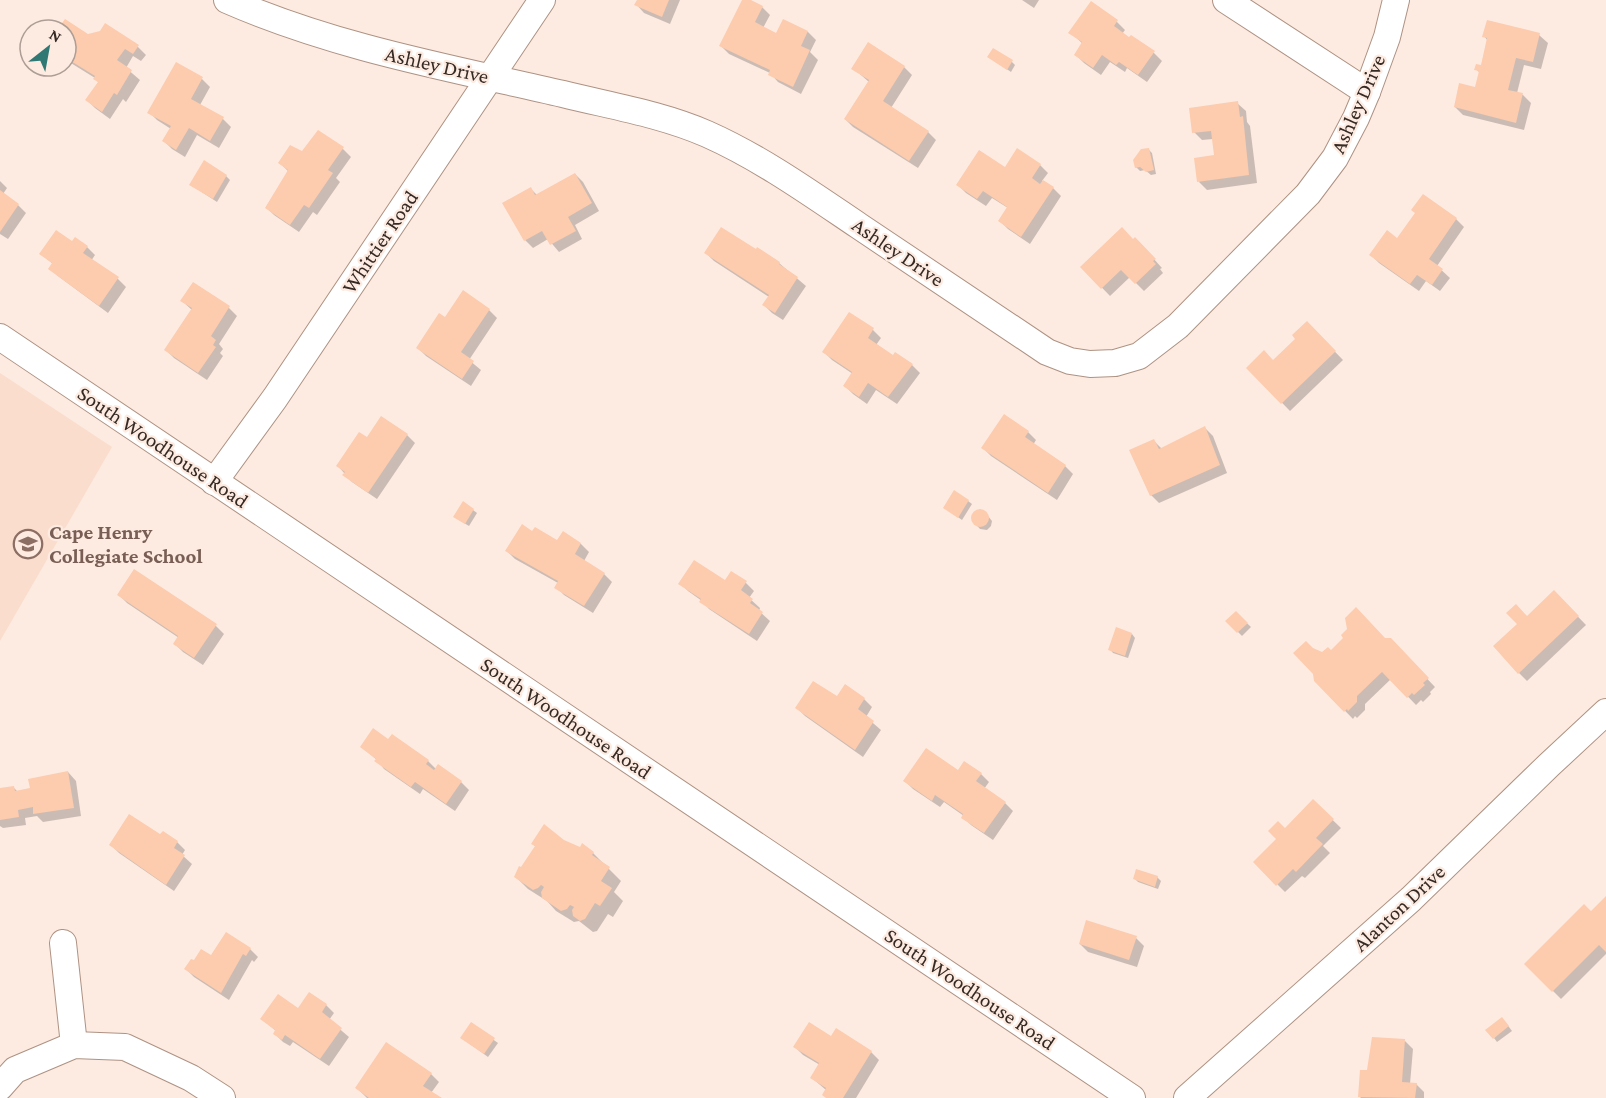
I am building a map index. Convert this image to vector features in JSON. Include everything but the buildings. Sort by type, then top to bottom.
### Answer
[{"type":"street","name":"Ashley Drive","points":[[227,0],[259,14],[336,40],[398,57],[659,117],[707,134],[749,155],[804,189],[1047,352],[1070,361],[1090,364],[1115,363],[1139,356],[1178,326],[1308,194],[1335,158],[1356,118],[1387,37],[1396,0]]},
{"type":"street","name":"Whittier Road","points":[[214,482],[276,398],[542,0]]},
{"type":"street","points":[[1226,0],[1367,93]]},
{"type":"street","name":"South Woodhouse Road","points":[[0,337],[1132,1098]]},
{"type":"street","name":"Alanton Drive","points":[[1187,1098],[1411,899],[1548,765],[1606,712]]},
{"type":"street","points":[[63,943],[74,1046]]},
{"type":"street","points":[[0,1087],[15,1070],[74,1046],[125,1047],[191,1078],[222,1098]]},
{"type":"shaded area","name":"Cape Henry Collegiate School","points":[[0,373],[112,447],[0,641]]},
{"type":"place","name":"Cape Henry Collegiate School","points":[[28,544]]}]
